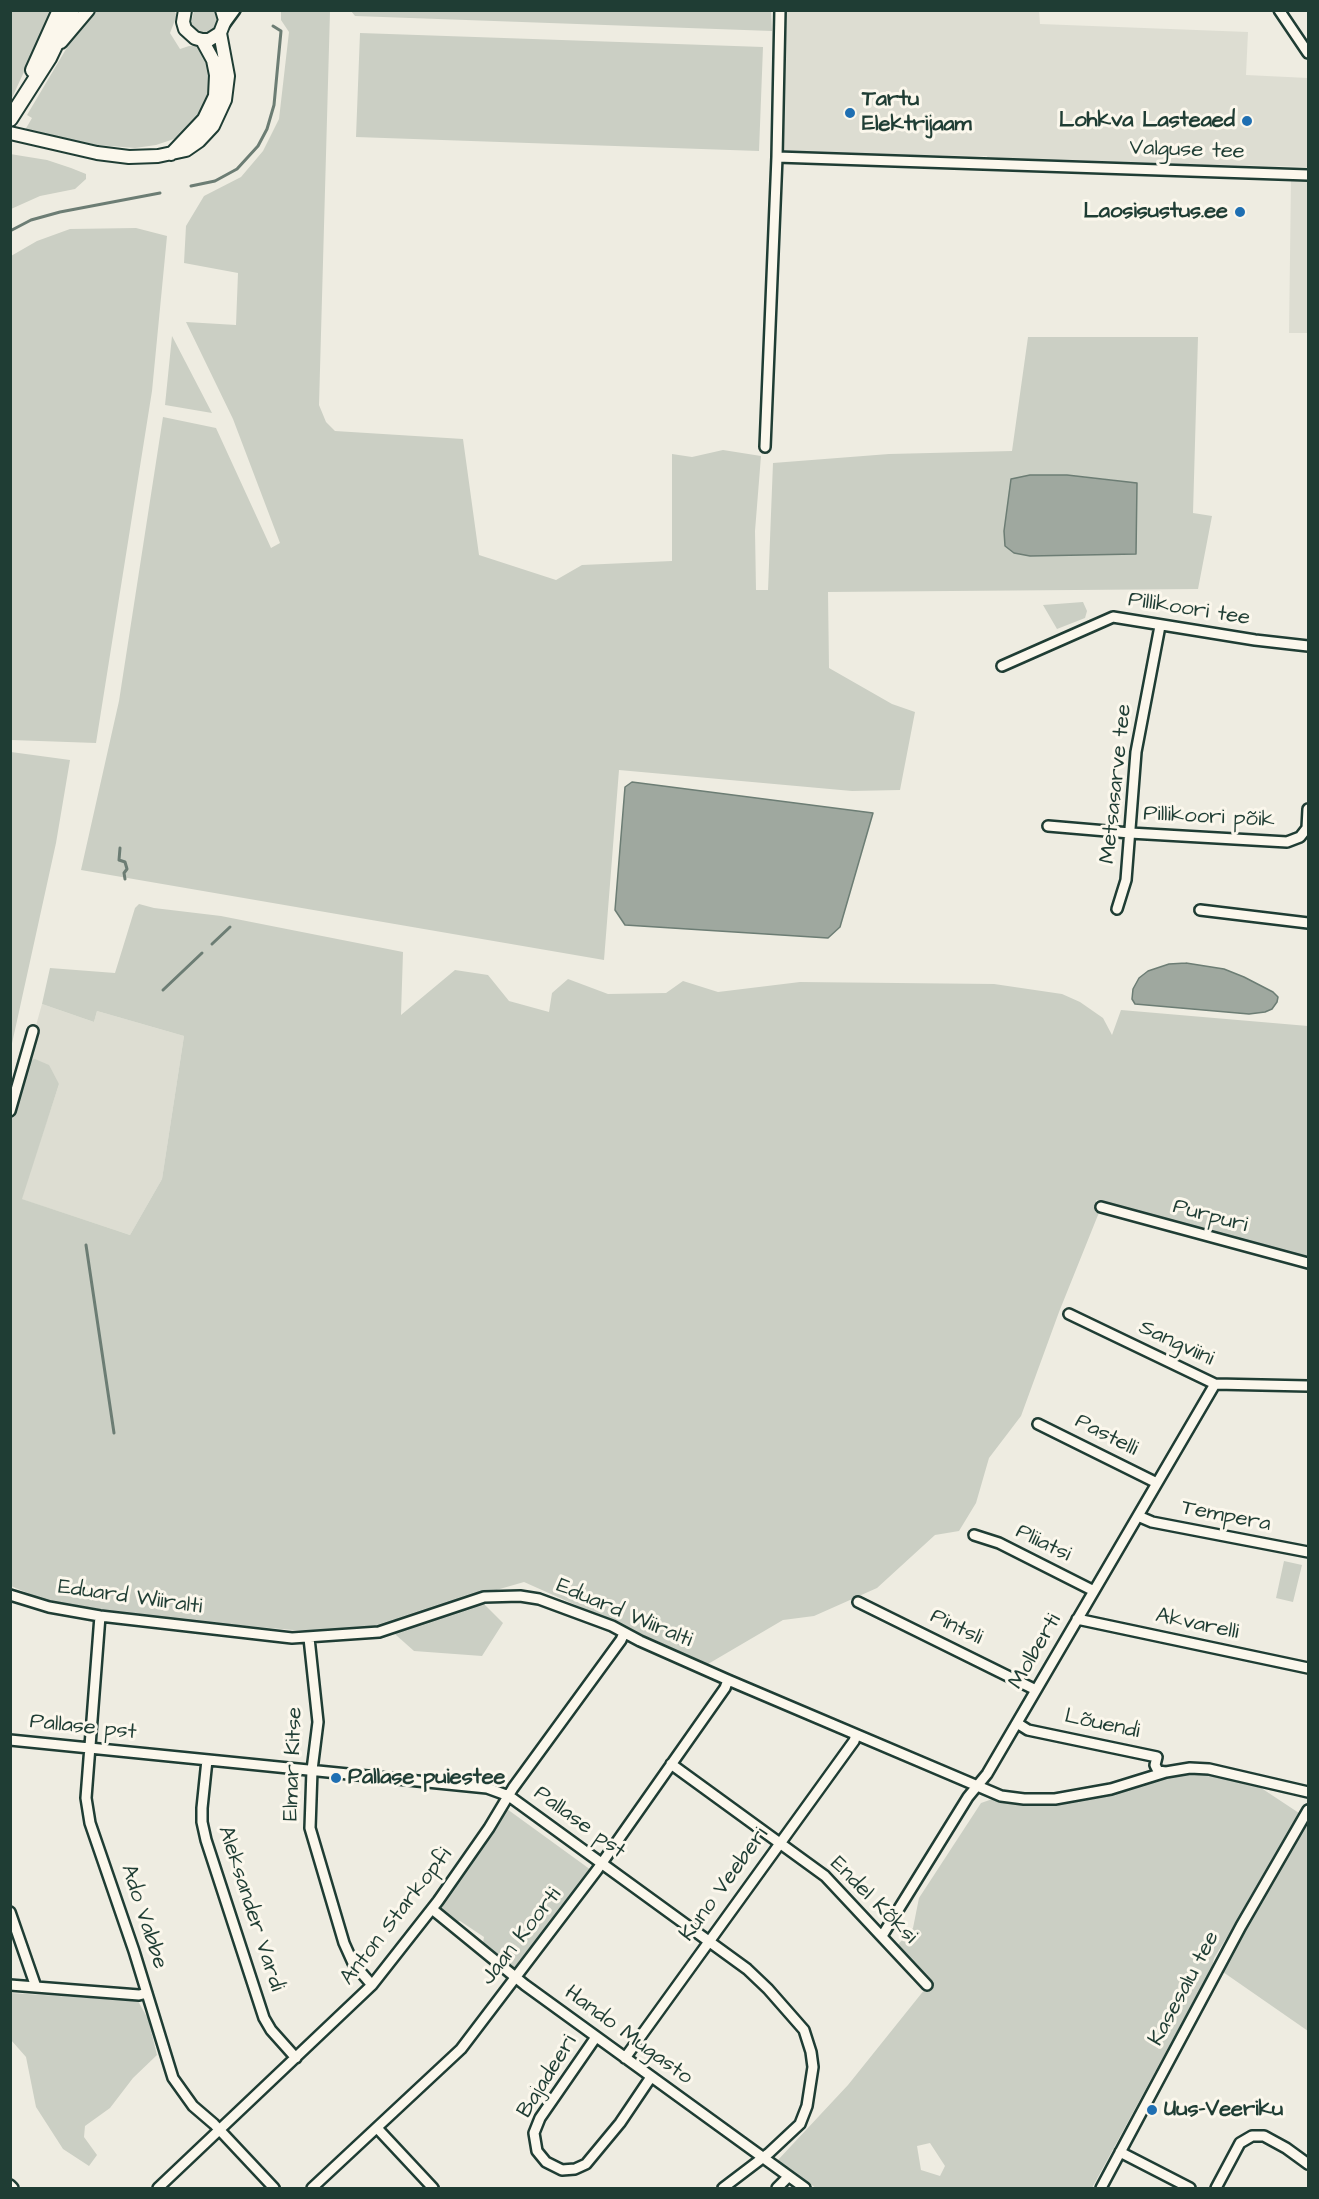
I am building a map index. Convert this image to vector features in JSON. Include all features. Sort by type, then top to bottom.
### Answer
[{"type":"main road","points":[[13,115],[60,10]]},
{"type":"main road","points":[[13,115],[49,58],[72,10]]},
{"type":"street","points":[[49,58],[71,28],[88,10]]},
{"type":"street","points":[[10,133],[97,153],[129,157],[171,154],[186,150],[199,141],[213,126],[222,110],[228,88],[222,10]]},
{"type":"street","points":[[183,12],[185,29],[189,34],[202,40],[209,40],[222,29],[236,10]]},
{"type":"street","points":[[765,447],[777,157],[780,10]]},
{"type":"street","points":[[1280,10],[1308,53]]},
{"type":"street","points":[[171,154],[204,119],[215,96],[216,75],[213,60],[202,40]]},
{"type":"street","name":"Valguse tee","points":[[777,157],[1308,175]]},
{"type":"street","name":"Pillikoori tee","points":[[1002,666],[1113,617],[1271,643],[1308,646]]},
{"type":"street","name":"Metsasarve tee","points":[[1117,909],[1126,880],[1136,752],[1160,626]]},
{"type":"street","name":"Pillikoori põik","points":[[1048,826],[1287,842],[1300,837],[1307,828],[1308,809]]},
{"type":"street","points":[[1200,910],[1308,923]]},
{"type":"street","points":[[10,1111],[33,1031]]},
{"type":"street","name":"Purpuri","points":[[1101,1207],[1308,1263]]},
{"type":"street","name":"Sangviini","points":[[1069,1314],[1215,1384],[1308,1386]]},
{"type":"street","name":"Molberti","points":[[882,1936],[968,1797],[987,1774],[1215,1384]]},
{"type":"street","name":"Pastelli","points":[[1038,1424],[1157,1483]]},
{"type":"street","name":"Tempera","points":[[1138,1516],[1152,1522],[1308,1552]]},
{"type":"street","name":"Pliiatsi","points":[[974,1535],[999,1543],[1094,1591]]},
{"type":"street","name":"Eduard Wiiralti","points":[[10,1595],[49,1607],[100,1616],[281,1638],[379,1632],[484,1597],[520,1596],[551,1602],[1001,1796],[1055,1799],[1111,1789],[1166,1772]]},
{"type":"street","name":"Pintsli","points":[[858,1602],[1036,1690]]},
{"type":"street","name":"Ado Vabbe","points":[[100,1616],[89,1748],[87,1810],[174,2078],[193,2106],[274,2188]]},
{"type":"street","name":"Akvarelli","points":[[1077,1619],[1308,1668]]},
{"type":"street","name":"Anton Starkopfi","points":[[158,2188],[372,1985],[432,1909],[513,1788],[624,1633]]},
{"type":"street","name":"Elmar Kitse","points":[[309,1638],[318,1722],[312,1770],[310,1828],[344,1942],[353,1964],[372,1985]]},
{"type":"street","name":"Jaan Koorti","points":[[312,2188],[460,2049],[602,1863],[725,1688],[728,1680]]},
{"type":"street","name":"Lõuendi","points":[[1017,1722],[1028,1730],[1156,1757],[1155,1765],[1158,1771],[1166,1772]]},
{"type":"street","name":"Kuno Veeberi","points":[[625,2058],[856,1734]]},
{"type":"street","name":"Pallase pst","points":[[10,1740],[487,1788],[508,1796],[747,1969],[804,2030],[813,2067],[807,2106],[800,2124],[723,2188]]},
{"type":"street","name":"Aleksander Vardi","points":[[207,1760],[202,1808],[206,1840],[264,2018],[271,2030],[296,2058]]},
{"type":"street","name":"Endel Kõksi","points":[[671,1764],[825,1876],[927,1985]]},
{"type":"street","points":[[1166,1772],[1190,1768],[1209,1769],[1308,1792]]},
{"type":"street","name":"Kasesalu tee","points":[[1101,2188],[1241,1926],[1308,1810]]},
{"type":"street","name":"Hando Mugasto","points":[[432,1909],[516,1977],[596,2037],[805,2188]]},
{"type":"street","points":[[10,1912],[36,1987]]},
{"type":"street","points":[[10,1985],[139,1995],[147,1993]]},
{"type":"street","name":"Bajadeeri","points":[[596,2037],[540,2118],[534,2133],[537,2151],[546,2162],[562,2170],[575,2169],[586,2164],[620,2123],[651,2077]]},
{"type":"street","points":[[377,2128],[433,2188]]},
{"type":"street","points":[[1216,2188],[1240,2143],[1251,2136],[1264,2136],[1308,2164]]},
{"type":"street","points":[[1120,2152],[1190,2188]]},
{"type":"street","points":[[777,2188],[788,2177]]},
{"type":"shaded area","points":[[771,10],[772,31],[355,16],[351,11]]},
{"type":"shaded area","points":[[1039,10],[1040,24],[1248,32],[1246,75],[1308,78],[1308,167],[1185,164],[1184,167],[988,160],[987,156],[787,154],[781,149],[787,11]]},
{"type":"shaded area","points":[[10,11],[52,11],[11,100]]},
{"type":"shaded area","points":[[98,11],[174,11],[177,15],[170,33],[180,49],[197,46],[211,66],[211,91],[203,110],[186,130],[174,139],[135,148],[97,145],[25,130],[32,118],[27,115],[75,34],[90,16]]},
{"type":"shaded area","points":[[194,11],[214,11],[218,22],[213,30],[205,33],[196,30],[191,23]]},
{"type":"shaded area","points":[[281,11],[330,11],[319,405],[326,422],[335,431],[463,439],[479,555],[556,580],[582,565],[672,561],[672,454],[692,457],[723,450],[761,456],[755,531],[756,590],[768,590],[773,463],[889,454],[1012,451],[1028,337],[1198,337],[1193,513],[1212,516],[1198,589],[828,592],[829,668],[892,704],[915,712],[900,790],[852,791],[619,770],[604,960],[81,870],[119,701],[163,417],[216,428],[271,548],[280,543],[233,419],[186,322],[236,325],[238,273],[184,263],[186,226],[204,196],[241,177],[263,151],[279,119],[289,32],[281,20]],"holes":[[[1030,475],[1067,475],[1115,480],[1030,556],[1004,531],[1011,479]]]},
{"type":"shaded area","points":[[360,33],[763,47],[759,151],[356,137]]},
{"type":"shaded area","points":[[10,154],[47,160],[86,174],[86,179],[75,189],[40,196],[11,209]]},
{"type":"shaded area","points":[[1291,180],[1308,181],[1308,333],[1289,333]]},
{"type":"shaded area","points":[[136,228],[167,236],[152,391],[96,743],[11,740],[11,256],[37,241],[70,229]]},
{"type":"shaded area","points":[[172,336],[212,413],[165,405]]},
{"type":"shaded area","points":[[1030,475],[1067,475],[1137,483],[1136,554],[1030,556],[1014,553],[1005,546],[1004,531],[1011,479]]},
{"type":"shaded area","points":[[1083,602],[1087,611],[1085,618],[1057,629],[1043,605]]},
{"type":"shaded area","points":[[11,752],[70,760],[56,843],[11,1048]]},
{"type":"shaded area","points":[[632,782],[873,813],[840,927],[828,938],[625,925],[615,910],[625,787]]},
{"type":"shaded area","points":[[139,904],[221,916],[403,952],[401,1015],[455,970],[488,975],[509,1001],[549,1012],[552,993],[568,979],[608,994],[666,993],[683,981],[718,992],[800,982],[994,984],[1062,994],[1080,1002],[1103,1018],[1112,1035],[1121,1010],[1308,1026],[1308,1259],[1096,1200],[1100,1210],[1021,1416],[989,1458],[976,1503],[959,1531],[935,1535],[877,1588],[814,1616],[783,1620],[708,1664],[524,1582],[472,1597],[482,1602],[503,1623],[482,1656],[414,1651],[387,1627],[396,1624],[327,1631],[293,1630],[156,1618],[51,1603],[11,1586],[10,1113],[26,1061],[35,1059],[49,1065],[59,1084],[22,1199],[130,1235],[162,1179],[184,1036],[97,1011],[94,1022],[42,1004],[50,968],[115,973],[135,908]]},
{"type":"shaded area","points":[[1186,963],[1224,969],[1244,977],[1273,992],[1278,997],[1277,1002],[1272,1009],[1265,1012],[1249,1014],[1135,1004],[1132,999],[1133,989],[1139,978],[1148,971],[1169,964]]},
{"type":"shaded area","points":[[42,1004],[94,1022],[97,1011],[184,1036],[162,1179],[130,1235],[21,1199],[59,1084],[26,1061]]},
{"type":"shaded area","points":[[1284,1561],[1302,1565],[1293,1602],[1276,1598]]},
{"type":"shaded area","points":[[1190,1768],[1240,1774],[1302,1815],[1214,1958],[1212,1967],[1092,2188],[816,2188],[777,2161],[848,2085],[925,1989],[892,1951],[913,1928],[919,1898],[981,1803],[1001,1796],[1055,1799]],"holes":[[[930,2143],[945,2166],[940,2176],[921,2170],[917,2146]]]},
{"type":"shaded area","points":[[507,1809],[591,1870],[517,1971],[483,1943],[484,1937],[460,1921],[456,1922],[437,1907]]},
{"type":"shaded area","points":[[1308,1819],[1308,2031],[1223,1972],[1297,1833]]},
{"type":"shaded area","points":[[11,1993],[138,2001],[148,2019],[157,2055],[133,2078],[110,2108],[85,2126],[84,2137],[97,2155],[89,2166],[63,2149],[36,2107],[26,2057],[11,2040]]},
{"type":"waterway","points":[[191,186],[215,181],[237,169],[258,146],[267,129],[274,105],[281,31],[273,26]]},
{"type":"waterway","points":[[10,231],[31,220],[60,212],[160,193]]},
{"type":"waterway","points":[[120,848],[119,860],[125,862],[127,869],[124,873],[125,879]]},
{"type":"waterway","points":[[212,944],[230,927]]},
{"type":"waterway","points":[[163,990],[202,953]]},
{"type":"waterway","points":[[86,1245],[114,1433]]},
{"type":"place","name":"Tartu Elektrijaam","points":[[850,113]]},
{"type":"place","name":"Lohkva Lasteaed","points":[[1247,121]]},
{"type":"place","name":"Laosisustus.ee","points":[[1240,212]]},
{"type":"place","name":"Pallase puiestee","points":[[336,1778]]},
{"type":"place","name":"Uus-Veeriku","points":[[1152,2110]]}]
